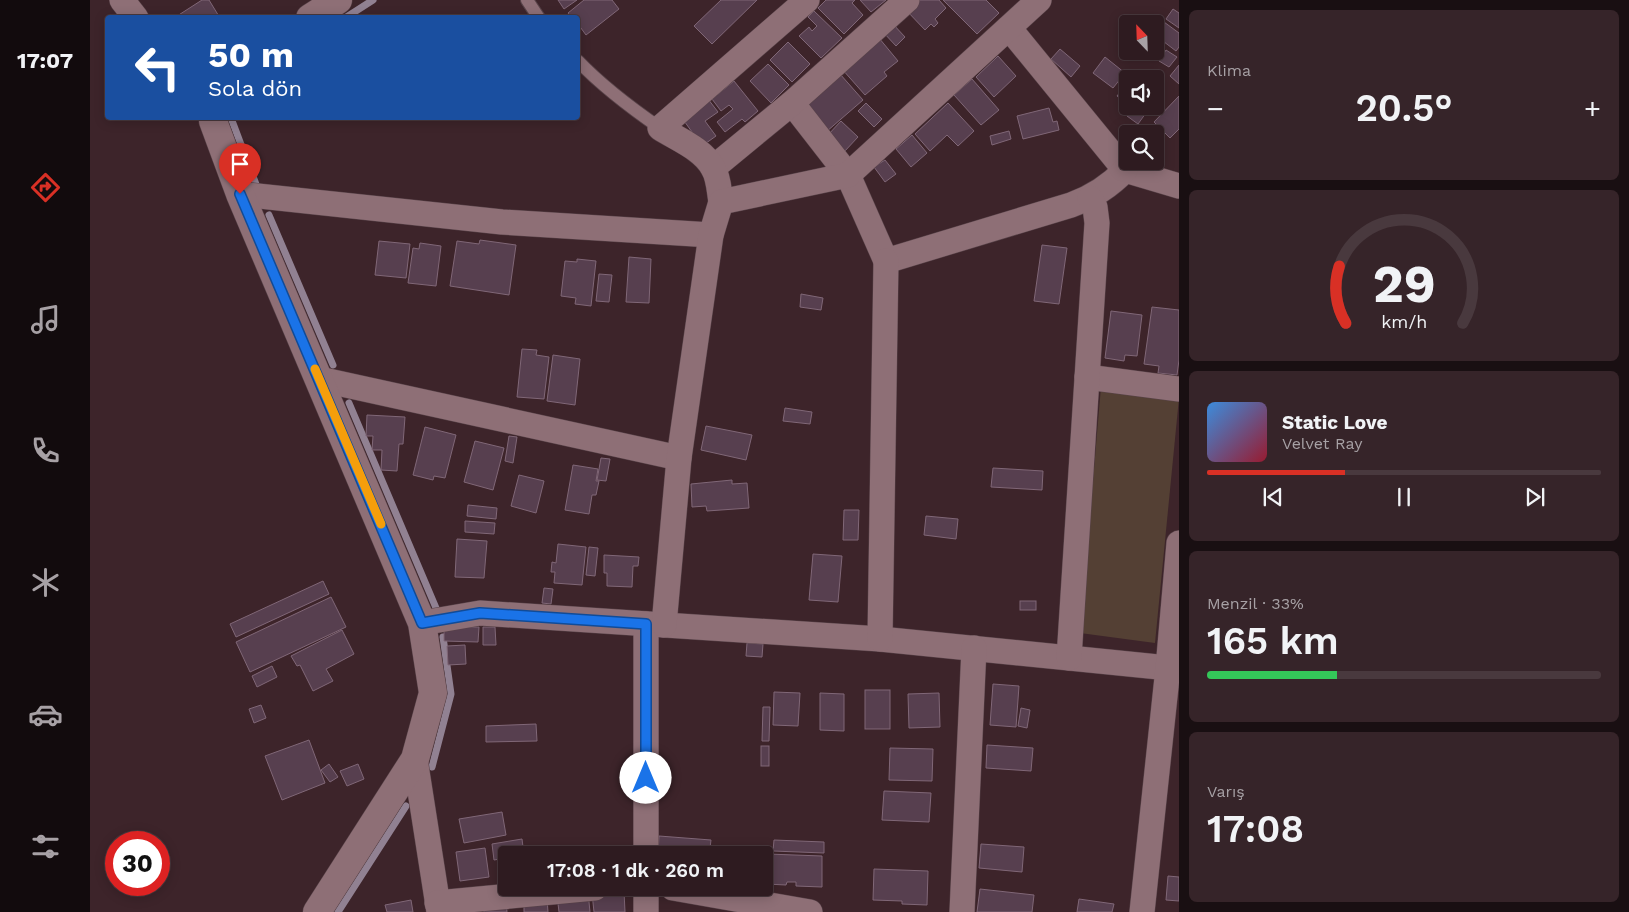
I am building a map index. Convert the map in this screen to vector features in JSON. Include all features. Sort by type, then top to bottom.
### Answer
[{"type":"street","points":[[122,0],[134,15]]},
{"type":"street","points":[[315,15],[338,0]]},
{"type":"street","points":[[646,846],[655,624],[711,235],[721,202],[714,168],[700,153],[660,128],[807,0]]},
{"type":"street","points":[[714,168],[792,103],[907,0]]},
{"type":"street","points":[[721,202],[848,175],[1040,0]]},
{"type":"street","points":[[1009,28],[1119,163]]},
{"type":"street","points":[[792,103],[848,175],[886,261],[880,639]]},
{"type":"street","points":[[213,120],[240,194],[422,623],[433,693],[415,759],[317,912]]},
{"type":"street","points":[[886,261],[1090,198],[1103,190],[1125,170],[1179,186]]},
{"type":"street","points":[[240,194],[502,222],[711,235]]},
{"type":"street","points":[[1069,658],[1097,223],[1095,207],[1090,198]]},
{"type":"street","points":[[1087,377],[1179,389]]},
{"type":"street","points":[[319,379],[679,458]]},
{"type":"street","points":[[1142,912],[1174,669],[1179,543]]},
{"type":"street","points":[[422,623],[480,613],[880,639],[1174,669]]},
{"type":"street","points":[[962,912],[974,648]]},
{"type":"street","points":[[415,759],[438,907],[529,896]]},
{"type":"street","points":[[646,896],[646,912]]},
{"type":"street","points":[[719,896],[810,912]]},
{"type":"lane","points":[[527,0],[537,15]]},
{"type":"lane","points":[[580,63],[605,88],[660,128]]},
{"type":"shaded area","points":[[1101,387],[1179,398],[1155,643],[1080,633]]},
{"type":"building","points":[[202,0],[209,0],[218,15],[179,15]]},
{"type":"building","points":[[558,0],[577,0],[564,9]]},
{"type":"building","points":[[584,0],[612,0],[619,9],[586,35],[580,27],[580,15],[570,15],[568,13]]},
{"type":"building","points":[[721,0],[757,0],[712,44],[694,26]]},
{"type":"building","points":[[826,0],[855,0],[852,3],[863,15],[844,34],[818,8]]},
{"type":"building","points":[[860,0],[886,0],[871,12]]},
{"type":"building","points":[[916,0],[939,0],[946,8],[935,19],[938,23],[934,27],[931,24],[925,30],[906,10]]},
{"type":"building","points":[[943,0],[986,0],[999,13],[977,34]]},
{"type":"building","points":[[1173,9],[1179,13],[1179,28],[1166,19]]},
{"type":"building","points":[[814,11],[842,38],[821,58],[799,36],[809,27],[812,31],[817,26],[808,17]]},
{"type":"building","points":[[1164,22],[1179,33],[1179,47],[1176,51],[1164,42]]},
{"type":"building","points":[[892,23],[905,37],[896,46],[883,32]]},
{"type":"building","points":[[879,38],[898,61],[884,72],[887,76],[865,95],[842,69]]},
{"type":"building","points":[[788,42],[810,64],[792,82],[770,60]]},
{"type":"building","points":[[1060,49],[1080,66],[1071,77],[1051,59]]},
{"type":"building","points":[[1166,50],[1177,57],[1169,67],[1159,61],[1164,60]]},
{"type":"building","points":[[998,56],[1016,76],[994,97],[976,77]]},
{"type":"building","points":[[1105,57],[1121,70],[1119,70],[1119,80],[1113,88],[1093,73]]},
{"type":"building","points":[[768,64],[789,85],[771,103],[750,81]]},
{"type":"building","points":[[1179,65],[1179,84],[1170,76]]},
{"type":"building","points":[[840,74],[863,100],[826,132],[804,106]]},
{"type":"building","points":[[972,79],[999,110],[981,125],[954,95]]},
{"type":"building","points":[[734,81],[758,111],[745,122],[742,119],[725,132],[717,122],[733,109],[729,105],[721,111],[712,99]]},
{"type":"building","points":[[1179,96],[1179,129],[1170,138],[1164,132],[1164,125],[1157,125],[1154,122],[1161,115],[1164,115],[1164,112]]},
{"type":"building","points":[[708,99],[718,112],[705,121],[716,136],[702,146],[682,118]]},
{"type":"building","points":[[866,103],[882,119],[874,127],[858,111]]},
{"type":"building","points":[[948,103],[974,131],[958,146],[947,135],[930,151],[915,134]]},
{"type":"building","points":[[1049,108],[1053,122],[1057,121],[1059,130],[1023,139],[1017,116]]},
{"type":"building","points":[[1128,115],[1144,115],[1138,124]]},
{"type":"building","points":[[841,121],[858,137],[844,152],[827,136]]},
{"type":"building","points":[[1009,131],[1011,139],[992,145],[990,136]]},
{"type":"building","points":[[912,135],[927,153],[911,167],[896,149]]},
{"type":"building","points":[[885,160],[896,174],[885,182],[874,167]]},
{"type":"building","points":[[480,240],[516,245],[509,295],[450,286],[457,241],[479,244]]},
{"type":"building","points":[[379,241],[410,244],[406,278],[375,275]]},
{"type":"building","points":[[420,243],[441,246],[436,286],[408,283],[413,248],[419,249]]},
{"type":"building","points":[[1042,245],[1067,248],[1059,304],[1034,301]]},
{"type":"building","points":[[629,257],[651,259],[649,303],[626,302]]},
{"type":"building","points":[[577,259],[596,261],[591,306],[575,304],[576,298],[561,296],[565,261],[577,262]]},
{"type":"building","points":[[599,274],[612,275],[609,302],[596,301]]},
{"type":"building","points":[[801,294],[823,298],[821,310],[800,307]]},
{"type":"building","points":[[1152,307],[1179,310],[1179,360],[1177,375],[1158,373],[1159,366],[1144,364]]},
{"type":"building","points":[[1111,311],[1142,315],[1137,356],[1125,355],[1124,361],[1105,358]]},
{"type":"building","points":[[522,349],[537,350],[536,355],[549,357],[544,399],[517,397]]},
{"type":"building","points":[[553,355],[580,359],[575,405],[547,401]]},
{"type":"building","points":[[785,408],[812,412],[810,424],[783,421]]},
{"type":"building","points":[[367,415],[405,417],[403,444],[399,444],[397,471],[381,470],[382,450],[372,450],[373,436],[366,436]]},
{"type":"building","points":[[706,426],[752,435],[746,460],[701,450]]},
{"type":"building","points":[[425,427],[456,435],[445,478],[434,476],[433,480],[413,475]]},
{"type":"building","points":[[509,436],[517,437],[513,463],[505,461]]},
{"type":"building","points":[[475,441],[504,448],[493,490],[464,482]]},
{"type":"building","points":[[601,458],[610,459],[606,481],[597,480]]},
{"type":"building","points":[[573,465],[598,469],[596,481],[599,481],[596,495],[592,495],[589,514],[565,510]]},
{"type":"building","points":[[993,468],[1043,471],[1042,490],[991,487]]},
{"type":"building","points":[[519,475],[544,481],[536,513],[511,506]]},
{"type":"building","points":[[732,480],[732,484],[747,483],[749,508],[707,511],[706,506],[692,507],[691,484]]},
{"type":"building","points":[[468,505],[497,508],[496,519],[467,516]]},
{"type":"building","points":[[844,510],[859,510],[858,540],[843,540]]},
{"type":"building","points":[[926,516],[958,519],[956,539],[924,535]]},
{"type":"building","points":[[465,521],[495,523],[494,534],[465,532]]},
{"type":"building","points":[[457,539],[487,541],[484,578],[455,577]]},
{"type":"building","points":[[558,544],[586,547],[582,585],[554,583],[555,572],[551,572],[552,562],[556,563]]},
{"type":"building","points":[[589,547],[598,548],[595,576],[586,575]]},
{"type":"building","points":[[813,554],[842,556],[838,602],[809,600]]},
{"type":"building","points":[[604,555],[639,557],[638,566],[633,566],[632,587],[607,586],[607,573],[604,573]]},
{"type":"building","points":[[323,581],[329,594],[236,637],[230,624]]},
{"type":"building","points":[[544,588],[553,589],[551,604],[542,603]]},
{"type":"building","points":[[331,597],[346,627],[250,672],[236,642]]},
{"type":"building","points":[[1020,601],[1036,601],[1036,610],[1020,610]]},
{"type":"building","points":[[444,627],[479,627],[478,642],[444,641]]},
{"type":"building","points":[[483,627],[495,627],[496,645],[483,645]]},
{"type":"building","points":[[342,630],[354,654],[326,669],[333,681],[313,691],[300,665],[297,666],[291,656]]},
{"type":"building","points":[[747,643],[763,644],[762,657],[746,656]]},
{"type":"building","points":[[465,645],[466,664],[448,665],[447,646]]},
{"type":"building","points":[[272,666],[277,677],[257,687],[252,676]]},
{"type":"building","points":[[993,684],[1019,686],[1016,727],[990,725]]},
{"type":"building","points":[[865,690],[890,690],[890,729],[865,729]]},
{"type":"building","points":[[774,692],[800,693],[798,726],[773,725]]},
{"type":"building","points":[[820,693],[844,694],[844,731],[820,730]]},
{"type":"building","points":[[939,693],[940,727],[909,728],[908,694]]},
{"type":"building","points":[[261,705],[266,718],[254,723],[249,709]]},
{"type":"building","points":[[763,707],[770,707],[769,741],[762,741]]},
{"type":"building","points":[[1021,708],[1030,710],[1027,728],[1018,726]]},
{"type":"building","points":[[536,724],[537,741],[486,742],[486,726]]},
{"type":"building","points":[[309,740],[325,783],[282,800],[265,756]]},
{"type":"building","points":[[987,745],[1033,748],[1031,771],[986,768]]},
{"type":"building","points":[[761,746],[769,746],[769,766],[761,766]]},
{"type":"building","points":[[890,748],[933,749],[932,781],[889,780]]},
{"type":"building","points":[[329,764],[338,777],[330,782],[321,770]]},
{"type":"building","points":[[358,764],[364,779],[347,786],[340,771]]},
{"type":"building","points":[[884,791],[931,793],[929,822],[882,820]]},
{"type":"building","points":[[502,812],[506,835],[464,843],[459,819]]},
{"type":"building","points":[[659,836],[711,840],[710,846],[658,846]]},
{"type":"building","points":[[522,839],[523,846],[498,846],[498,859],[494,860],[492,844]]},
{"type":"building","points":[[774,840],[824,842],[824,853],[773,851]]},
{"type":"building","points":[[981,844],[1024,847],[1022,872],[979,868]]},
{"type":"building","points":[[485,848],[489,877],[460,881],[456,852]]},
{"type":"building","points":[[773,854],[822,856],[822,887],[796,886],[796,882],[787,882],[786,885],[773,884]]},
{"type":"building","points":[[874,869],[928,871],[927,905],[902,904],[902,901],[873,900]]},
{"type":"building","points":[[1168,876],[1179,877],[1179,901],[1166,900]]},
{"type":"building","points":[[980,889],[1034,895],[1032,912],[977,912]]},
{"type":"building","points":[[557,896],[588,896],[590,912],[559,912]]},
{"type":"building","points":[[592,896],[624,896],[625,912],[594,912]]},
{"type":"building","points":[[547,898],[548,912],[524,912],[524,899]]},
{"type":"building","points":[[1079,899],[1114,904],[1112,912],[1077,912]]},
{"type":"building","points":[[411,900],[413,912],[387,912],[385,905]]},
{"type":"building","points":[[506,902],[507,912],[484,912],[483,905]]},
{"type":"waterway","points":[[350,15],[373,0]]},
{"type":"waterway","points":[[232,120],[257,187]]},
{"type":"waterway","points":[[269,215],[333,365]]},
{"type":"waterway","points":[[349,403],[439,615]]},
{"type":"waterway","points":[[432,767],[451,694],[443,637]]},
{"type":"waterway","points":[[338,912],[406,806]]},
{"type":"slow traffic","points":[[315,369],[381,524]]},
{"type":"route","points":[[240,194],[422,623],[480,613],[646,624],[646,778]]}]
